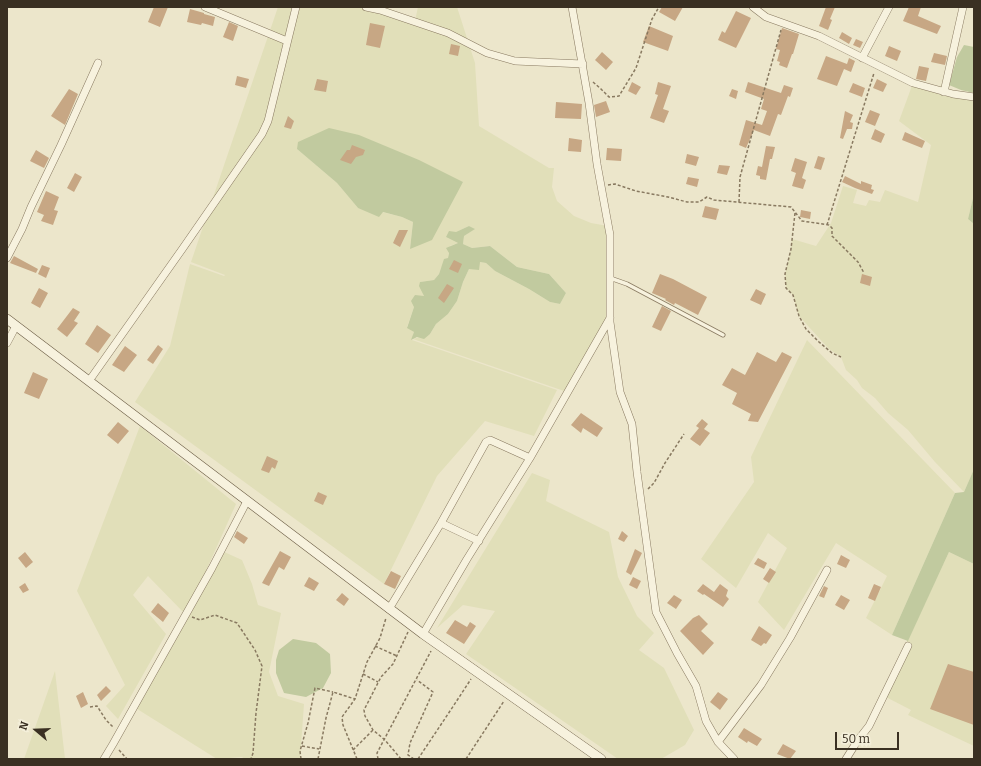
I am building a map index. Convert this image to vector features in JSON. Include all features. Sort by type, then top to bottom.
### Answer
[{"type":"street","points":[[205,7],[287,41]]},
{"type":"street","points":[[89,381],[262,134],[268,121],[296,7]]},
{"type":"street","points":[[366,7],[380,10],[448,33],[487,53],[516,61],[583,64]]},
{"type":"street","points":[[572,7],[583,64],[601,189],[610,235],[610,318],[620,392],[632,424],[656,612],[696,686],[706,722],[718,742],[734,759]]},
{"type":"street","points":[[753,7],[766,17],[819,36],[913,83],[944,92],[974,97]]},
{"type":"street","points":[[862,58],[889,7]]},
{"type":"street","points":[[944,92],[963,7]]},
{"type":"street","points":[[7,258],[98,63]]},
{"type":"street","points":[[423,634],[467,559],[530,458],[610,318]]},
{"type":"street","points":[[7,319],[411,626],[601,759]]},
{"type":"street","points":[[7,343],[16,326]]},
{"type":"street","points":[[389,609],[487,441],[490,440],[530,458]]},
{"type":"street","points":[[104,759],[186,615],[247,502]]},
{"type":"street","points":[[440,523],[479,541]]},
{"type":"street","points":[[718,742],[761,685],[790,638],[827,570]]},
{"type":"street","points":[[846,759],[869,726],[908,646]]},
{"type":"lane","points":[[609,277],[627,284],[723,335]]},
{"type":"path","points":[[585,81],[594,83],[609,97],[619,96],[636,68],[652,19],[659,7]]},
{"type":"path","points":[[739,202],[740,178],[783,23]]},
{"type":"path","points":[[827,225],[877,65]]},
{"type":"path","points":[[601,189],[609,184],[615,184],[636,191],[687,202],[699,202],[707,197],[714,200],[790,208],[802,221],[827,225],[832,228],[832,236],[858,262],[864,273]]},
{"type":"path","points":[[795,213],[791,249],[785,274],[786,288],[794,295],[799,316],[806,329],[823,346],[832,353],[841,357]]},
{"type":"path","points":[[640,496],[654,484],[665,463],[684,434]]},
{"type":"path","points":[[357,759],[343,725],[342,718],[355,699],[367,662],[380,638],[389,609]]},
{"type":"path","points":[[186,615],[200,620],[215,615],[237,623],[262,666],[253,753],[251,759]]},
{"type":"path","points":[[401,759],[385,740],[373,730],[365,716],[364,710],[378,682],[393,664],[411,626]]},
{"type":"path","points":[[378,759],[377,753],[417,680],[435,643]]},
{"type":"path","points":[[375,646],[396,656]]},
{"type":"path","points":[[418,759],[476,671]]},
{"type":"path","points":[[363,674],[378,682]]},
{"type":"path","points":[[414,759],[408,755],[410,743],[433,692],[417,680]]},
{"type":"path","points":[[301,759],[300,751],[308,723],[315,688],[355,699]]},
{"type":"path","points":[[318,759],[319,749],[333,692]]},
{"type":"path","points":[[466,759],[509,694]]},
{"type":"path","points":[[90,707],[97,706],[106,720],[119,734]]},
{"type":"path","points":[[353,750],[373,730]]},
{"type":"path","points":[[113,744],[127,759]]},
{"type":"path","points":[[302,746],[319,749]]},
{"type":"shaded area","points":[[278,7],[366,7],[415,21],[418,7],[457,7],[475,63],[479,126],[549,168],[554,168],[552,187],[557,201],[574,216],[591,223],[608,226],[610,318],[567,392],[413,339],[430,334],[436,324],[448,314],[457,301],[469,269],[480,262],[486,263],[495,271],[550,302],[560,304],[566,293],[549,274],[517,267],[490,246],[472,248],[463,244],[464,236],[474,229],[469,226],[446,237],[458,243],[450,246],[448,258],[434,280],[420,282],[424,296],[414,307],[407,327],[414,332],[412,340],[557,390],[534,436],[485,421],[437,476],[384,584],[135,402],[170,346],[190,264],[224,276],[225,275],[191,262]],"holes":[[[297,149],[463,182],[410,249],[413,222],[402,217],[358,208],[337,183]]]},
{"type":"shaded area","points":[[913,83],[974,97],[974,194],[968,219],[974,224],[974,469],[964,492],[935,462],[908,430],[888,413],[875,398],[862,388],[857,380],[846,370],[841,357],[829,349],[799,316],[793,295],[786,288],[785,274],[792,239],[816,246],[831,223],[843,186],[857,190],[853,203],[866,206],[869,200],[880,202],[885,190],[918,202],[931,145],[899,121]]},
{"type":"shaded area","points":[[807,340],[955,493],[892,635],[866,618],[887,576],[836,543],[784,630],[758,602],[787,548],[768,533],[736,588],[701,559],[754,482],[751,457]]},
{"type":"shaded area","points":[[140,426],[236,504],[191,604],[222,551],[242,560],[252,584],[258,605],[281,613],[269,672],[278,696],[304,704],[300,759],[244,759],[242,757],[217,759],[134,707],[186,615],[148,576],[133,595],[166,634],[118,719],[106,706],[125,685],[77,591]]},
{"type":"shaded area","points":[[532,473],[550,480],[546,501],[609,532],[618,577],[637,616],[654,633],[639,650],[664,668],[694,730],[685,745],[661,759],[618,759],[466,654],[495,611],[463,605],[437,628]]},
{"type":"shaded area","points":[[949,552],[974,564],[974,746],[908,715],[911,710],[882,695]]},
{"type":"shaded area","points":[[55,671],[65,759],[24,759]]},
{"type":"green space","points":[[964,45],[974,47],[974,93],[949,85],[957,57]]},
{"type":"green space","points":[[329,128],[359,135],[419,160],[463,182],[432,240],[410,249],[413,222],[402,217],[383,212],[379,217],[358,208],[337,183],[297,149],[298,142]]},
{"type":"green space","points":[[974,194],[974,224],[968,219]]},
{"type":"green space","points":[[469,226],[475,229],[464,236],[463,244],[472,248],[490,246],[517,267],[549,274],[566,293],[560,304],[550,302],[495,271],[486,263],[480,262],[479,270],[469,269],[457,301],[448,314],[436,324],[430,334],[424,339],[417,337],[411,340],[414,332],[407,328],[414,307],[411,301],[415,295],[424,296],[419,286],[420,282],[434,280],[439,274],[444,259],[448,258],[449,253],[446,248],[458,243],[446,237],[449,231],[456,232]]},
{"type":"green space","points":[[974,469],[974,564],[949,552],[908,641],[892,635],[955,493],[964,492]]},
{"type":"green space","points":[[293,639],[316,643],[330,654],[331,673],[323,688],[306,697],[284,693],[276,673],[276,660],[279,650]]},
{"type":"building","points":[[154,7],[168,7],[160,27],[148,22]]},
{"type":"building","points":[[662,7],[683,7],[675,21],[659,12]]},
{"type":"building","points":[[826,7],[835,7],[830,19],[832,20],[828,30],[819,26]]},
{"type":"building","points":[[909,7],[921,7],[918,16],[941,26],[937,34],[903,21]]},
{"type":"building","points":[[190,9],[215,17],[213,26],[202,23],[201,25],[187,22]]},
{"type":"building","points":[[736,11],[751,18],[736,48],[718,40],[722,31],[725,33]]},
{"type":"building","points":[[229,22],[238,26],[233,41],[223,37]]},
{"type":"building","points":[[370,23],[385,26],[380,48],[366,45]]},
{"type":"building","points":[[649,26],[673,36],[668,51],[643,42]]},
{"type":"building","points":[[782,28],[799,34],[787,68],[779,65],[780,62],[777,61],[780,50],[776,49]]},
{"type":"building","points":[[842,32],[852,38],[849,44],[839,38]]},
{"type":"building","points":[[856,39],[863,42],[860,48],[853,45]]},
{"type":"building","points":[[451,44],[460,46],[458,56],[449,54]]},
{"type":"building","points":[[889,46],[901,51],[897,61],[885,56]]},
{"type":"building","points":[[602,52],[613,62],[606,70],[595,60]]},
{"type":"building","points":[[934,53],[947,56],[945,65],[931,62]]},
{"type":"building","points":[[826,56],[847,64],[849,58],[855,61],[851,72],[844,69],[837,86],[817,79]]},
{"type":"building","points":[[919,66],[929,68],[926,81],[916,79]]},
{"type":"building","points":[[237,76],[249,79],[246,88],[235,85]]},
{"type":"building","points":[[317,79],[328,81],[326,92],[314,90]]},
{"type":"building","points":[[877,79],[887,84],[883,92],[873,88]]},
{"type":"building","points":[[632,82],[641,87],[636,95],[628,91]]},
{"type":"building","points":[[658,82],[671,86],[663,109],[669,111],[664,123],[650,118],[658,95],[655,94]]},
{"type":"building","points":[[748,82],[781,93],[784,85],[793,88],[790,97],[788,96],[781,115],[778,114],[770,136],[754,130],[746,148],[739,145],[746,120],[762,125],[767,111],[761,109],[764,99],[745,92]]},
{"type":"building","points":[[853,83],[865,88],[862,97],[849,92]]},
{"type":"building","points":[[69,89],[78,94],[65,125],[51,116]]},
{"type":"building","points":[[732,89],[738,91],[736,99],[729,96]]},
{"type":"building","points":[[606,101],[610,112],[596,117],[594,105]]},
{"type":"building","points":[[556,102],[582,104],[581,119],[555,118]]},
{"type":"building","points":[[870,110],[880,114],[875,126],[865,122]]},
{"type":"building","points":[[845,111],[853,115],[850,122],[853,123],[852,129],[847,129],[843,139],[840,138]]},
{"type":"building","points":[[288,116],[294,121],[291,129],[284,127]]},
{"type":"building","points":[[875,129],[885,134],[881,143],[871,139]]},
{"type":"building","points":[[905,132],[925,141],[922,148],[902,140]]},
{"type":"building","points":[[569,138],[582,140],[581,152],[568,151]]},
{"type":"building","points":[[352,145],[365,150],[363,155],[356,157],[351,164],[340,160],[347,150],[350,150]]},
{"type":"building","points":[[766,146],[775,147],[772,159],[770,159],[766,180],[760,179],[760,176],[756,175],[758,166],[762,167]]},
{"type":"building","points":[[607,148],[622,149],[621,161],[606,160]]},
{"type":"building","points":[[36,150],[49,158],[44,168],[30,161]]},
{"type":"building","points":[[687,154],[699,157],[696,166],[685,163]]},
{"type":"building","points":[[818,156],[825,158],[821,170],[814,168]]},
{"type":"building","points":[[795,158],[807,162],[802,178],[806,180],[803,189],[792,186],[796,173],[791,171]]},
{"type":"building","points":[[719,165],[730,166],[727,175],[717,173]]},
{"type":"building","points":[[75,173],[82,177],[74,192],[67,188]]},
{"type":"building","points":[[845,176],[861,184],[861,181],[872,185],[871,189],[874,190],[872,194],[842,182]]},
{"type":"building","points":[[688,177],[699,179],[697,187],[686,184]]},
{"type":"building","points":[[46,191],[59,197],[54,210],[58,211],[53,225],[41,221],[44,215],[37,212]]},
{"type":"building","points":[[705,206],[719,209],[716,220],[702,217]]},
{"type":"building","points":[[801,210],[811,212],[810,219],[800,217]]},
{"type":"building","points":[[399,230],[408,230],[400,247],[393,243]]},
{"type":"building","points":[[14,256],[38,269],[36,273],[10,263]]},
{"type":"building","points":[[454,260],[462,264],[458,273],[449,269]]},
{"type":"building","points":[[42,265],[50,268],[46,278],[38,274]]},
{"type":"building","points":[[660,274],[673,279],[707,297],[698,315],[675,303],[674,305],[665,300],[666,299],[652,293]]},
{"type":"building","points":[[862,274],[872,277],[870,286],[860,283]]},
{"type":"building","points":[[447,284],[454,288],[444,303],[438,298]]},
{"type":"building","points":[[39,288],[48,293],[40,308],[31,303]]},
{"type":"building","points":[[756,289],[766,294],[761,305],[750,300]]},
{"type":"building","points":[[662,306],[671,311],[661,331],[652,327]]},
{"type":"building","points":[[73,308],[80,312],[74,321],[78,323],[67,337],[57,329]]},
{"type":"building","points":[[97,325],[111,335],[98,353],[85,344]]},
{"type":"building","points":[[158,345],[163,349],[153,364],[147,360]]},
{"type":"building","points":[[125,346],[137,355],[124,372],[112,365]]},
{"type":"building","points":[[757,352],[776,362],[782,352],[792,357],[758,422],[748,421],[751,414],[732,404],[737,393],[722,385],[732,368],[745,375]]},
{"type":"building","points":[[33,372],[48,379],[39,399],[24,393]]},
{"type":"building","points":[[581,413],[603,428],[597,437],[583,428],[581,433],[571,425]]},
{"type":"building","points":[[702,419],[708,424],[704,429],[710,433],[700,446],[690,439],[699,428],[696,426]]},
{"type":"building","points":[[118,422],[129,431],[118,444],[107,435]]},
{"type":"building","points":[[267,456],[278,461],[275,469],[272,467],[269,473],[261,470]]},
{"type":"building","points":[[318,492],[327,496],[323,505],[314,501]]},
{"type":"building","points":[[237,531],[248,538],[244,544],[234,537]]},
{"type":"building","points":[[622,531],[628,536],[624,542],[618,539]]},
{"type":"building","points":[[635,549],[642,553],[631,575],[626,572]]},
{"type":"building","points":[[280,551],[291,557],[284,570],[279,567],[269,586],[262,583]]},
{"type":"building","points":[[25,552],[33,562],[26,568],[18,558]]},
{"type":"building","points":[[841,555],[850,560],[846,568],[837,564]]},
{"type":"building","points":[[758,558],[767,563],[764,569],[754,564]]},
{"type":"building","points":[[770,568],[776,572],[769,583],[763,579]]},
{"type":"building","points":[[391,571],[401,576],[395,589],[384,584]]},
{"type":"building","points":[[309,577],[319,583],[314,591],[304,586]]},
{"type":"building","points":[[633,577],[641,581],[637,589],[629,585]]},
{"type":"building","points":[[25,583],[29,590],[23,593],[19,587]]},
{"type":"building","points":[[703,584],[714,592],[720,584],[728,590],[726,596],[729,599],[723,607],[697,591]]},
{"type":"building","points":[[874,584],[881,587],[875,601],[868,598]]},
{"type":"building","points":[[824,586],[828,588],[824,598],[819,596]]},
{"type":"building","points":[[342,593],[349,599],[344,606],[336,600]]},
{"type":"building","points":[[674,595],[682,600],[676,609],[667,603]]},
{"type":"building","points":[[841,595],[850,600],[844,610],[835,605]]},
{"type":"building","points":[[158,603],[169,613],[163,622],[151,612]]},
{"type":"building","points":[[699,615],[708,624],[701,631],[714,643],[703,655],[680,631],[693,618]]},
{"type":"building","points":[[455,620],[467,627],[470,622],[476,626],[464,644],[446,633]]},
{"type":"building","points":[[759,626],[772,635],[766,644],[764,643],[761,646],[751,640]]},
{"type":"building","points":[[948,664],[974,672],[974,725],[930,709]]},
{"type":"building","points":[[106,686],[111,691],[101,701],[97,695]]},
{"type":"building","points":[[83,692],[88,704],[81,708],[76,696]]},
{"type":"building","points":[[718,692],[728,699],[720,710],[710,702]]},
{"type":"building","points":[[744,728],[762,739],[757,746],[748,741],[747,743],[738,737]]},
{"type":"building","points":[[783,744],[796,751],[790,759],[777,754]]}]
